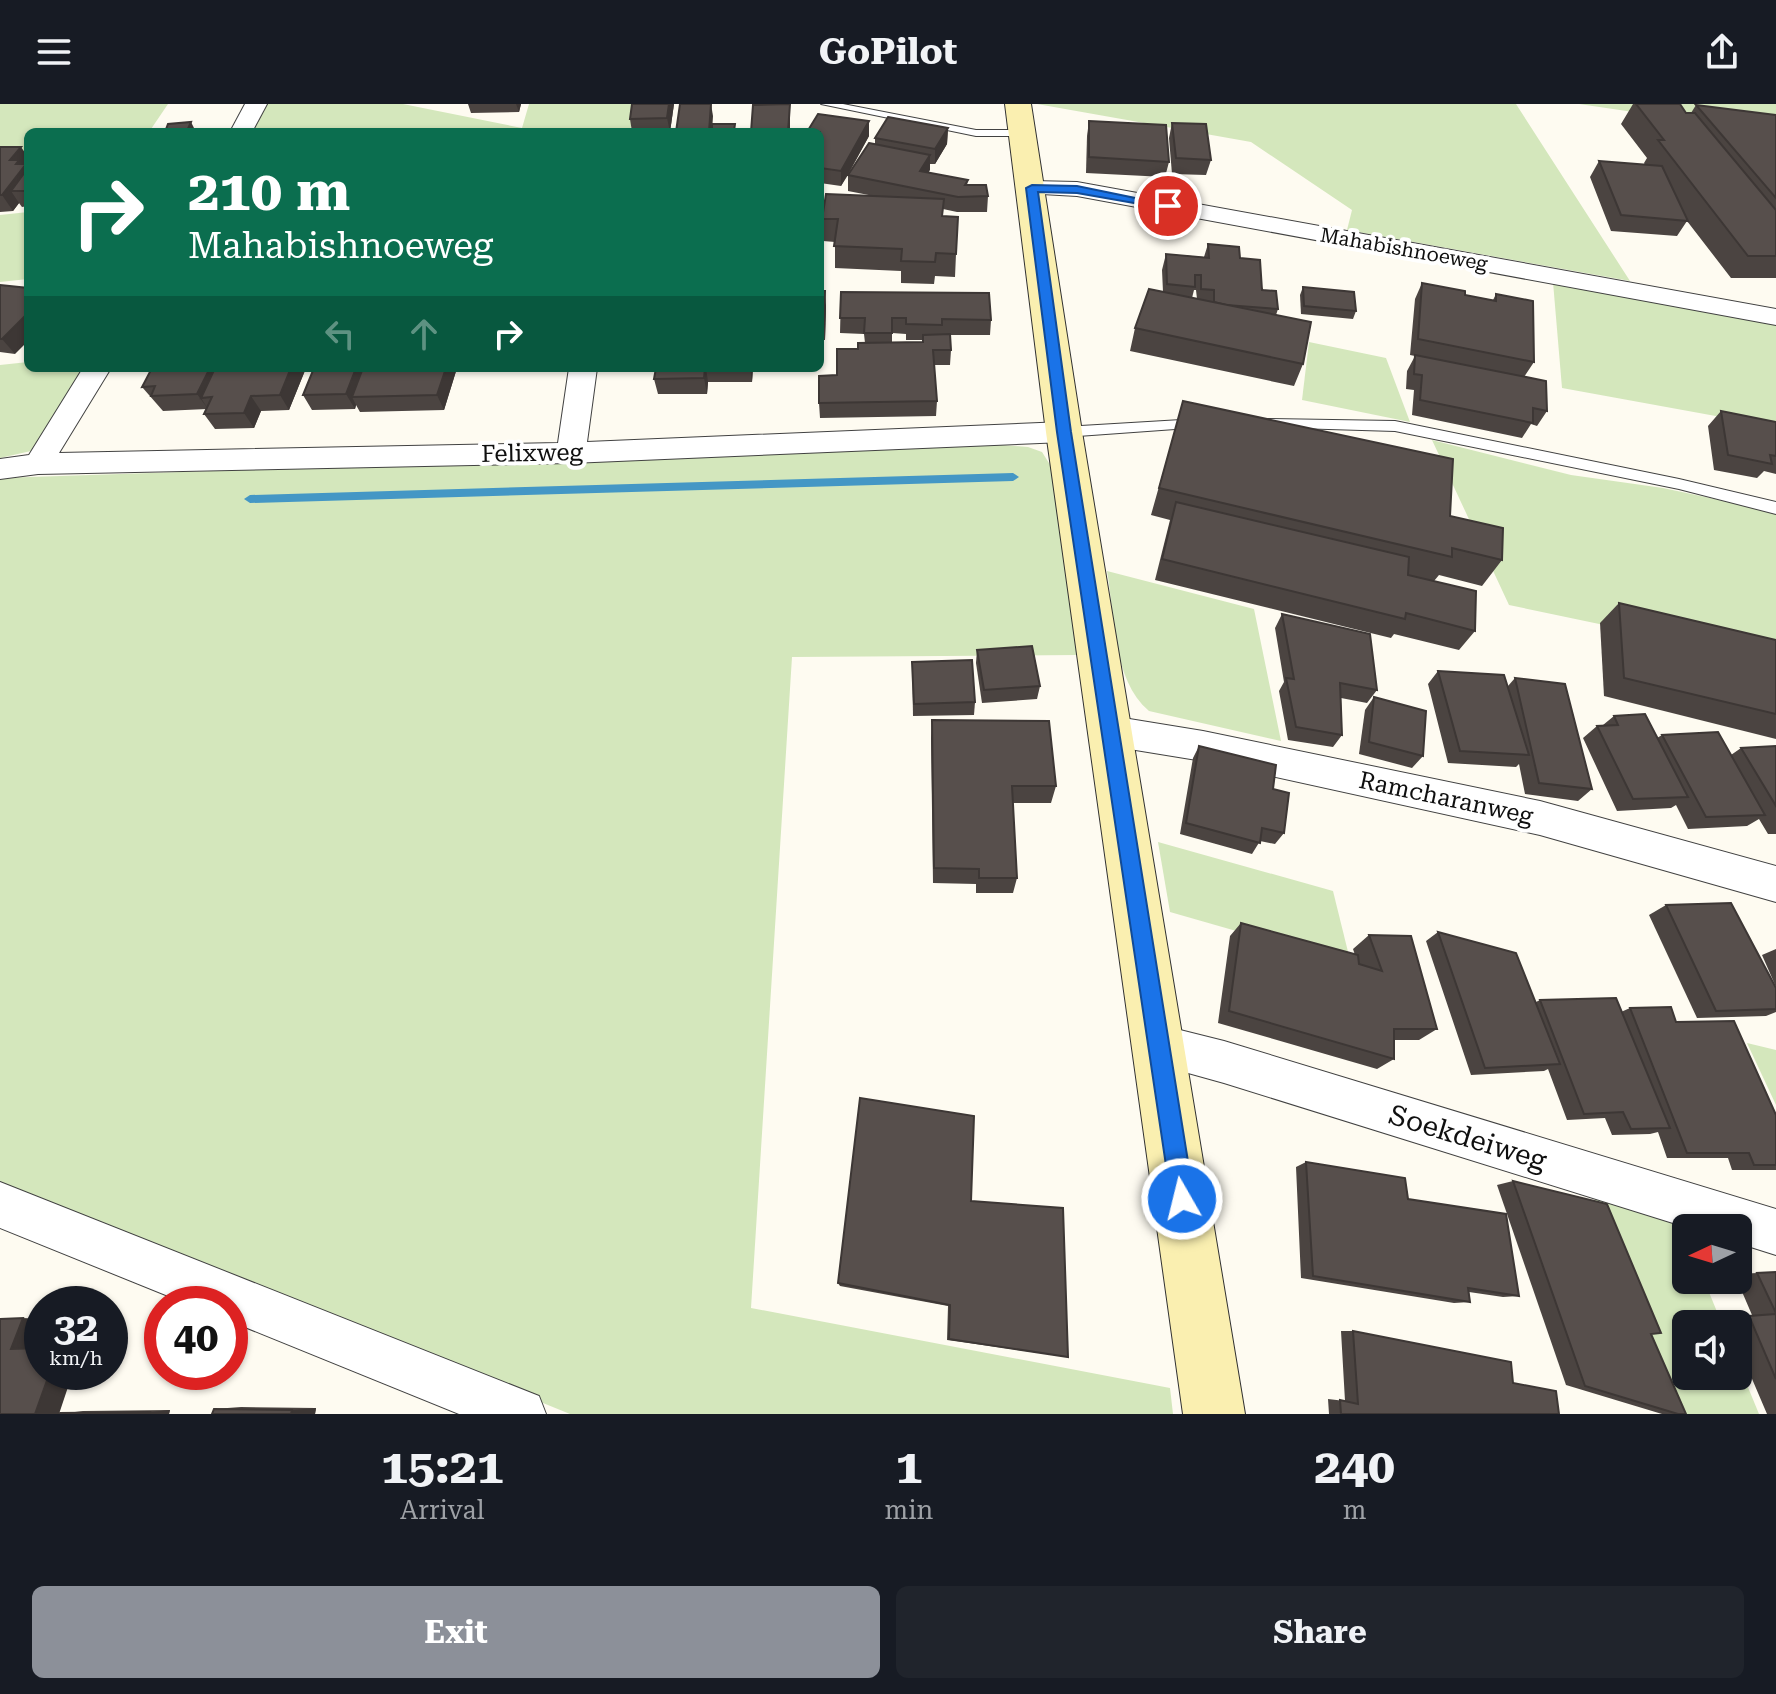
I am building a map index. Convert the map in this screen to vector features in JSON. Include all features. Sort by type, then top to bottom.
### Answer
[{"type":"street","points":[[243,128],[256,104]]},
{"type":"street","points":[[1020,119],[1064,432],[1214,1414]]},
{"type":"street","name":"Mahabishnoeweg","points":[[1032,188],[1077,189],[1776,317]]},
{"type":"street","points":[[38,464],[95,372]]},
{"type":"street","points":[[571,453],[582,372]]},
{"type":"street","name":"Felixweg","points":[[0,469],[38,464],[571,453],[1064,432]]},
{"type":"street","name":"Ramcharanweg","points":[[1111,731],[1203,746],[1540,818],[1776,884]]},
{"type":"street","name":"Soekdeiweg","points":[[1160,1046],[1224,1062],[1776,1232]]},
{"type":"street","points":[[0,1205],[521,1414]]},
{"type":"lane","points":[[826,104],[976,133],[1020,119]]},
{"type":"lane","points":[[1064,432],[1220,424]]},
{"type":"lane","points":[[1250,424],[1395,426],[1679,484],[1776,508]]},
{"type":"green space","points":[[0,104],[168,104],[152,128],[24,128],[24,154],[0,157]]},
{"type":"green space","points":[[264,104],[403,104],[522,128],[249,128]]},
{"type":"green space","points":[[529,104],[635,104],[631,128],[522,128]]},
{"type":"green space","points":[[1037,104],[1516,104],[1630,281],[1347,230],[1352,210],[1251,142]]},
{"type":"green space","points":[[1579,104],[1776,104],[1776,133]]},
{"type":"green space","points":[[24,212],[24,279],[0,282],[0,215]]},
{"type":"green space","points":[[1553,282],[1776,322],[1776,427],[1562,388]]},
{"type":"green space","points":[[1309,342],[1386,358],[1410,422],[1302,400]]},
{"type":"green space","points":[[24,362],[24,372],[84,372],[40,444],[31,451],[0,458],[0,365]]},
{"type":"green space","points":[[1432,440],[1571,475],[1663,488],[1776,512],[1776,661],[1509,605]]},
{"type":"green space","points":[[1002,445],[1028,447],[1042,452],[1059,479],[1077,655],[792,657],[751,1308],[1170,1388],[1173,1414],[570,1414],[0,1183],[0,478]]},
{"type":"green space","points":[[1107,571],[1254,609],[1281,741],[1149,711],[1137,698],[1122,665]]},
{"type":"green space","points":[[1158,842],[1333,891],[1351,964],[1170,912]]},
{"type":"green space","points":[[1747,1043],[1776,1050],[1776,1105]]},
{"type":"green space","points":[[1586,1177],[1676,1210],[1678,1214],[1672,1214],[1672,1294],[1710,1294],[1716,1310],[1672,1310],[1672,1390],[1749,1390],[1759,1414],[1675,1414]]},
{"type":"building","points":[[632,104],[669,104],[667,118],[630,119]]},
{"type":"building","points":[[680,104],[711,104],[709,128],[677,128]]},
{"type":"building","points":[[790,104],[788,128],[751,128],[753,105]]},
{"type":"building","points":[[1636,104],[1680,104],[1686,113],[1695,113],[1776,210],[1776,256],[1748,256],[1658,140],[1664,140]]},
{"type":"building","points":[[1696,105],[1776,115],[1776,198]]},
{"type":"building","points":[[818,114],[869,121],[841,171],[824,169],[824,128],[809,128]]},
{"type":"building","points":[[888,117],[948,128],[935,149],[875,138]]},
{"type":"building","points":[[1089,121],[1166,125],[1169,162],[1089,157]]},
{"type":"building","points":[[191,122],[188,128],[166,128],[168,124]]},
{"type":"building","points":[[1172,123],[1206,124],[1211,160],[1176,158]]},
{"type":"building","points":[[712,124],[735,124],[734,128],[712,128]]},
{"type":"building","points":[[869,143],[930,155],[920,171],[968,180],[965,185],[986,185],[988,196],[958,197],[848,175]]},
{"type":"building","points":[[0,147],[21,147],[10,160],[19,160],[16,164],[24,164],[24,167],[0,195]]},
{"type":"building","points":[[1599,161],[1662,166],[1688,221],[1621,215]]},
{"type":"building","points":[[24,173],[24,191],[11,191]]},
{"type":"building","points":[[826,194],[944,199],[942,216],[958,217],[956,254],[936,253],[935,262],[901,261],[902,249],[834,246],[838,219],[824,219]]},
{"type":"building","points":[[1208,244],[1239,247],[1240,258],[1260,260],[1262,290],[1276,291],[1278,309],[1214,302],[1214,290],[1201,289],[1201,275],[1195,275],[1195,287],[1167,284],[1166,254],[1209,258]]},
{"type":"building","points":[[1422,283],[1496,301],[1496,294],[1533,301],[1534,362],[1418,339]]},
{"type":"building","points":[[0,285],[24,288],[24,317],[0,339]]},
{"type":"building","points":[[1303,287],[1354,292],[1356,311],[1304,306]]},
{"type":"building","points":[[1149,289],[1311,322],[1303,364],[1135,328]]},
{"type":"building","points":[[841,292],[989,293],[991,320],[942,319],[942,325],[906,324],[906,318],[892,318],[892,333],[864,333],[865,318],[840,318]]},
{"type":"building","points":[[950,334],[951,350],[933,350],[937,401],[819,403],[819,376],[837,375],[837,349],[858,349],[858,343],[923,342],[923,335]]},
{"type":"building","points":[[1415,355],[1546,381],[1547,411],[1533,408],[1533,423],[1420,400],[1422,375],[1414,374]]},
{"type":"building","points":[[150,372],[208,372],[197,394],[151,396],[155,386],[142,387]]},
{"type":"building","points":[[213,372],[289,372],[280,395],[251,396],[244,413],[204,414],[212,397],[201,398]]},
{"type":"building","points":[[312,372],[354,372],[346,394],[303,395]]},
{"type":"building","points":[[361,372],[445,372],[437,395],[352,397]]},
{"type":"building","points":[[655,372],[705,372],[704,378],[654,379]]},
{"type":"building","points":[[1183,401],[1453,459],[1450,516],[1503,528],[1502,560],[1452,548],[1452,557],[1159,488]]},
{"type":"building","points":[[1721,411],[1776,422],[1776,456],[1770,455],[1772,464],[1728,455]]},
{"type":"building","points":[[1176,502],[1409,557],[1408,575],[1476,591],[1475,631],[1406,613],[1405,619],[1162,559]]},
{"type":"building","points":[[1619,603],[1776,640],[1776,714],[1624,678]]},
{"type":"building","points":[[1282,614],[1370,634],[1377,690],[1340,683],[1342,735],[1296,727],[1286,678],[1294,679]]},
{"type":"building","points":[[1032,646],[1040,686],[984,690],[977,650]]},
{"type":"building","points":[[972,660],[975,702],[914,704],[912,662]]},
{"type":"building","points":[[1438,671],[1504,675],[1529,755],[1460,751]]},
{"type":"building","points":[[1515,678],[1565,684],[1592,789],[1539,783]]},
{"type":"building","points":[[1374,697],[1426,711],[1423,756],[1369,742]]},
{"type":"building","points":[[1645,714],[1688,797],[1633,799],[1597,726],[1618,725],[1614,716]]},
{"type":"building","points":[[932,720],[1049,721],[1056,786],[1012,786],[1017,878],[979,878],[979,869],[934,868]]},
{"type":"building","points":[[1718,732],[1765,815],[1706,817],[1662,735]]},
{"type":"building","points":[[1199,746],[1276,765],[1273,789],[1289,793],[1284,833],[1262,828],[1260,843],[1186,823]]},
{"type":"building","points":[[1776,746],[1776,806],[1741,748]]},
{"type":"building","points":[[1731,903],[1776,988],[1776,1009],[1716,1011],[1666,905]]},
{"type":"building","points":[[1241,923],[1358,955],[1359,964],[1382,971],[1369,935],[1411,936],[1437,1029],[1394,1029],[1394,1059],[1229,1011]]},
{"type":"building","points":[[1438,932],[1516,953],[1560,1064],[1485,1068]]},
{"type":"building","points":[[1616,998],[1670,1128],[1631,1129],[1623,1112],[1584,1114],[1540,1000]]},
{"type":"building","points":[[1671,1007],[1676,1022],[1734,1021],[1776,1115],[1776,1165],[1754,1165],[1749,1153],[1687,1153],[1630,1008]]},
{"type":"building","points":[[860,1098],[974,1116],[971,1201],[1063,1208],[1068,1357],[949,1339],[950,1305],[838,1283]]},
{"type":"building","points":[[1306,1162],[1405,1178],[1408,1199],[1506,1214],[1519,1296],[1468,1288],[1470,1302],[1313,1276]]},
{"type":"building","points":[[1513,1181],[1607,1204],[1661,1333],[1651,1334],[1672,1382],[1672,1390],[1676,1390],[1686,1414],[1585,1386]]},
{"type":"building","points":[[1776,1272],[1776,1313],[1757,1273]]},
{"type":"building","points":[[1776,1314],[1776,1379],[1752,1323],[1752,1316]]},
{"type":"building","points":[[23,1318],[11,1349],[24,1349],[24,1390],[44,1390],[35,1414],[0,1414],[0,1319]]},
{"type":"building","points":[[1353,1331],[1511,1362],[1513,1383],[1556,1391],[1559,1414],[1341,1414],[1340,1400],[1358,1404]]},
{"type":"building","points":[[214,1409],[292,1410],[291,1414],[212,1414]]},
{"type":"building","points":[[60,1413],[149,1414],[59,1414]]},
{"type":"waterway","points":[[250,499],[1013,477]]},
{"type":"route","points":[[1168,206],[1077,189],[1032,188],[1064,432],[1182,1199]]}]
